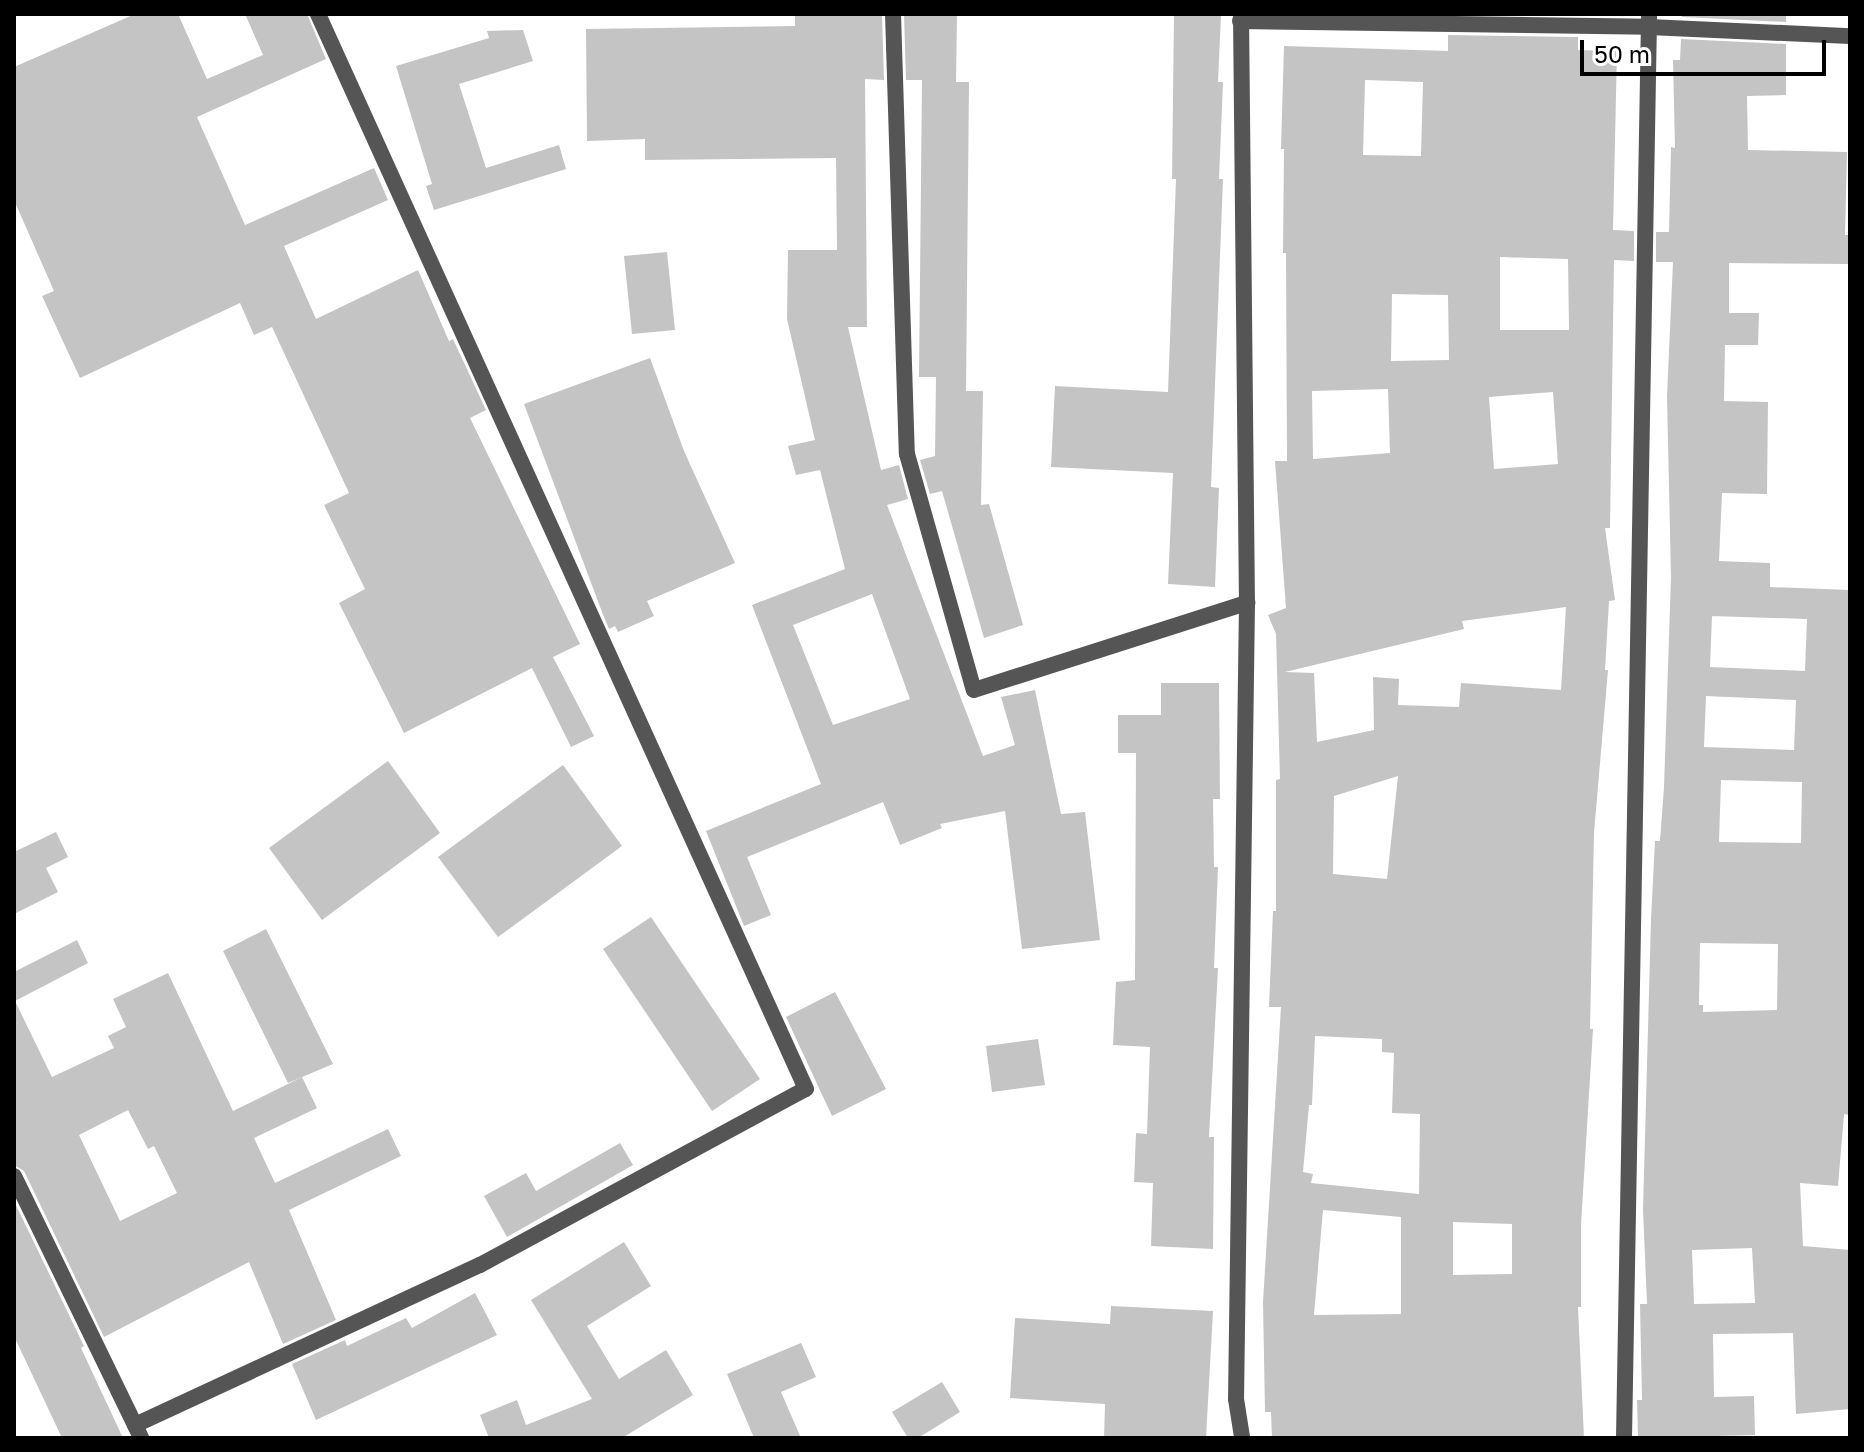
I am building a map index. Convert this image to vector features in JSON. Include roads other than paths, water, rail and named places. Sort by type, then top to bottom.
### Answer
[{"type":"street","points":[[14,1176],[138,1431],[480,1265],[806,1089],[318,14]]},
{"type":"street","points":[[893,14],[907,454],[974,690],[1247,603]]},
{"type":"street","points":[[1242,1438],[1236,1399],[1247,603],[1241,18],[1649,20],[1850,36]]},
{"type":"street","points":[[1624,1438],[1649,20]]}]
